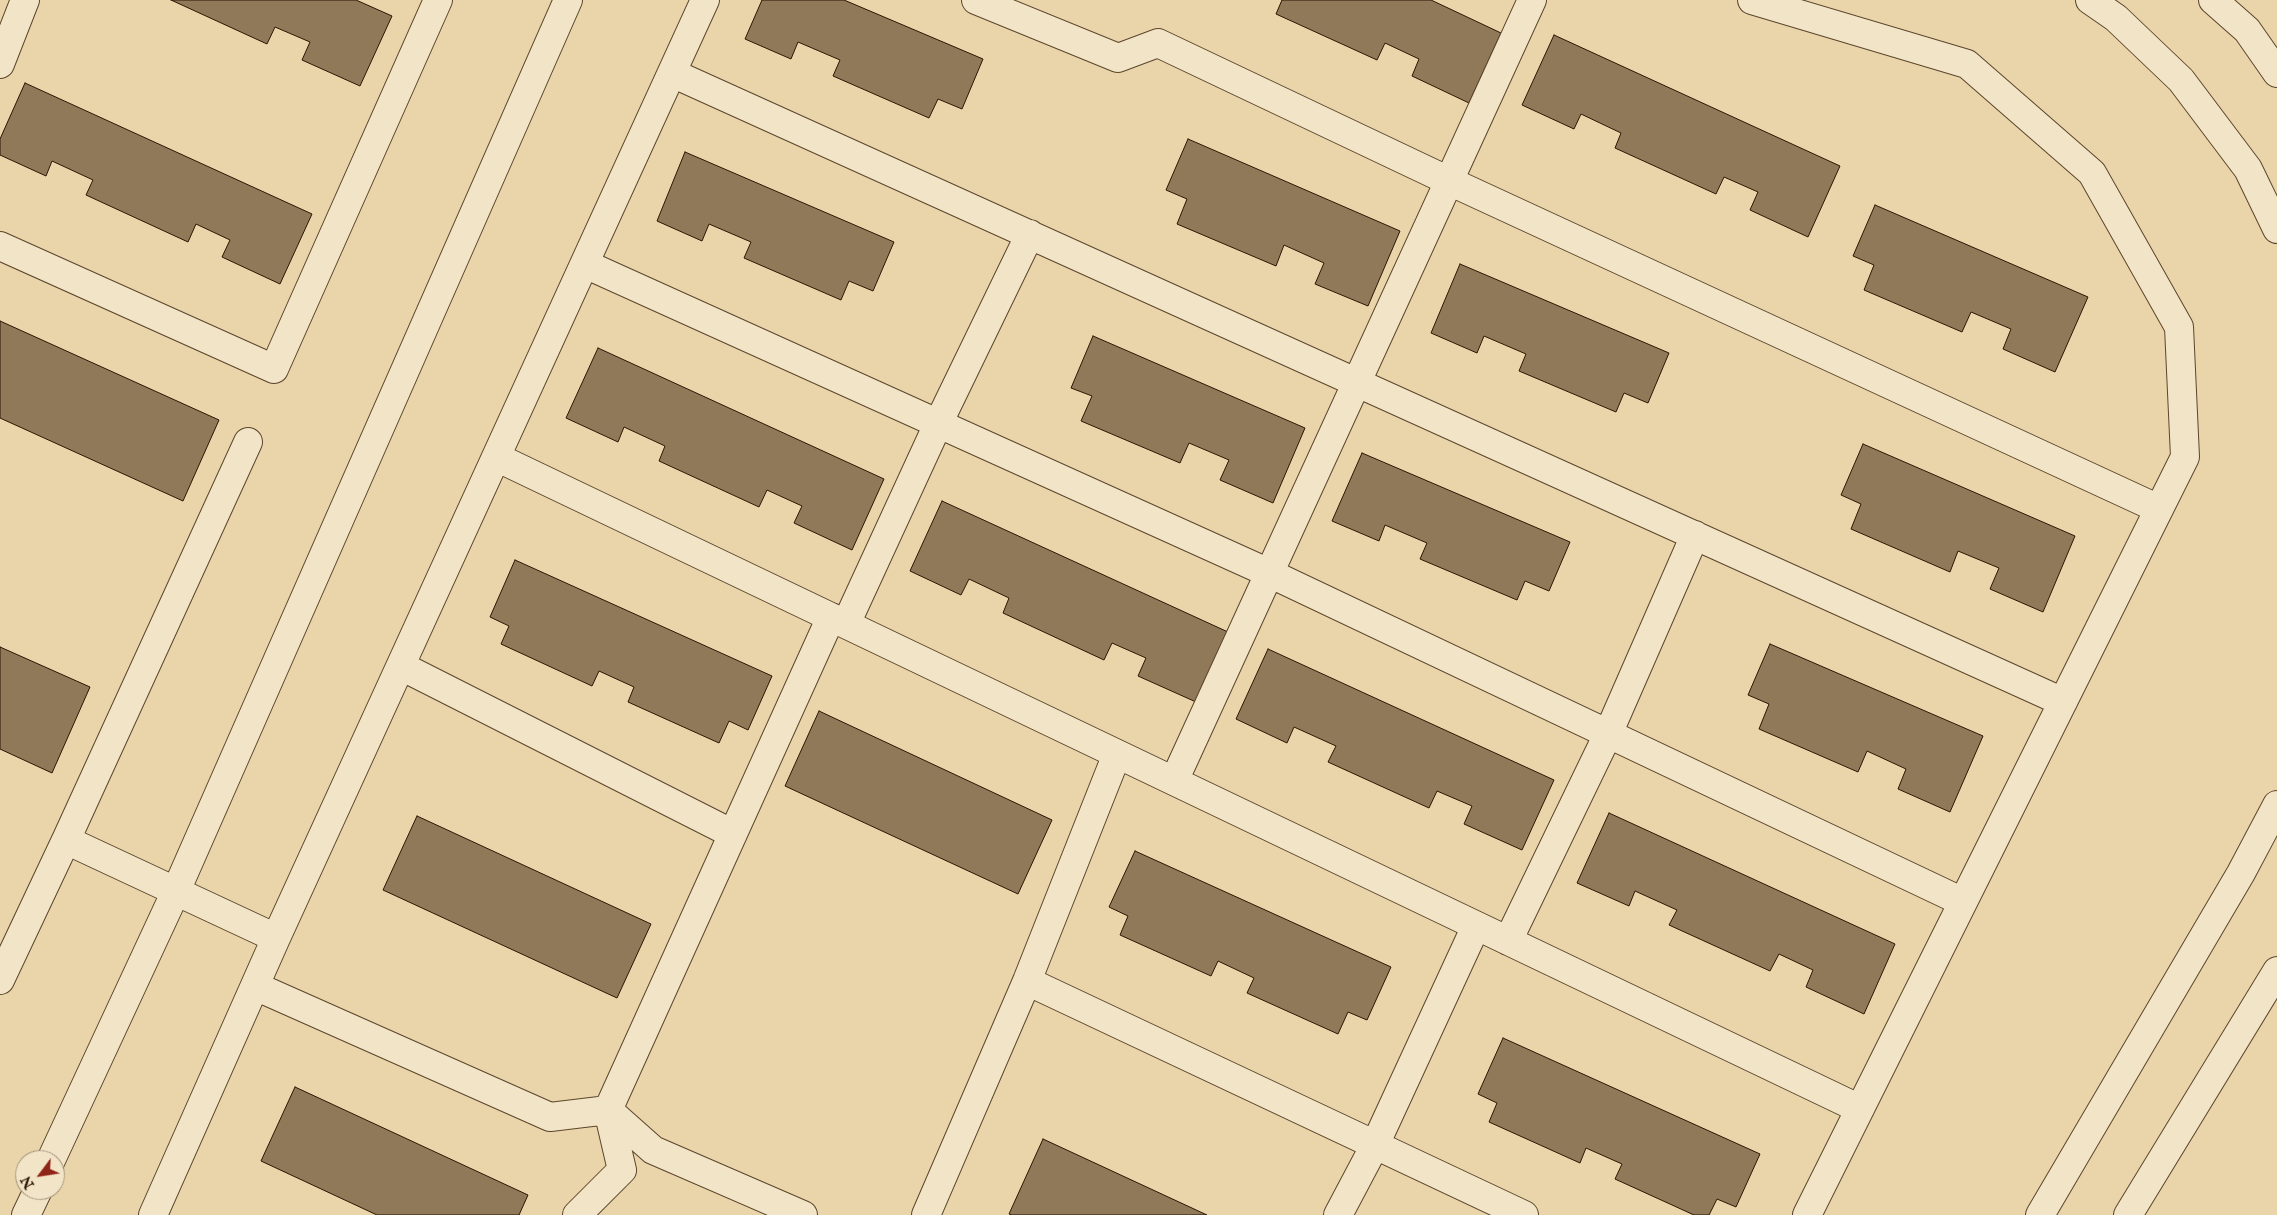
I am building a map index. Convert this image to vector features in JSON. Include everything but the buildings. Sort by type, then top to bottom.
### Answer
[{"type":"street","points":[[0,64],[25,0]]},
{"type":"street","points":[[0,246],[274,369],[438,0]]},
{"type":"street","points":[[56,1150],[176,891],[568,0]]},
{"type":"street","points":[[153,1215],[276,938],[705,0]]},
{"type":"street","points":[[976,0],[1118,58],[1158,43],[1449,181],[2159,509]]},
{"type":"street","points":[[1174,781],[1532,0]]},
{"type":"street","points":[[1752,0],[1967,64],[2092,173],[2178,327],[2185,456],[1806,1215]]},
{"type":"street","points":[[2090,0],[2116,18],[2181,80],[2248,169],[2277,229]]},
{"type":"street","points":[[2213,0],[2248,30],[2277,73]]},
{"type":"street","points":[[672,73],[2063,702]]},
{"type":"street","points":[[577,1215],[622,1170],[608,1110],[733,834],[838,620],[938,424],[1030,234]]},
{"type":"street","points":[[585,264],[1270,572],[1963,902]]},
{"type":"street","points":[[0,980],[248,442]]},
{"type":"street","points":[[496,457],[1860,1109]]},
{"type":"street","points":[[1508,941],[1608,734],[1695,535]]},
{"type":"street","points":[[401,666],[733,834]]},
{"type":"street","points":[[926,1215],[1027,981],[1117,754]]},
{"type":"street","points":[[2040,1215],[2242,873],[2277,805]]},
{"type":"street","points":[[66,840],[276,938]]},
{"type":"street","points":[[1338,1215],[1375,1145],[1476,926]]},
{"type":"street","points":[[2128,1215],[2277,971]]},
{"type":"street","points":[[1027,981],[1524,1215]]},
{"type":"street","points":[[255,986],[550,1118],[608,1110],[653,1150],[803,1215]]},
{"type":"street","points":[[26,1215],[33,1200]]}]
